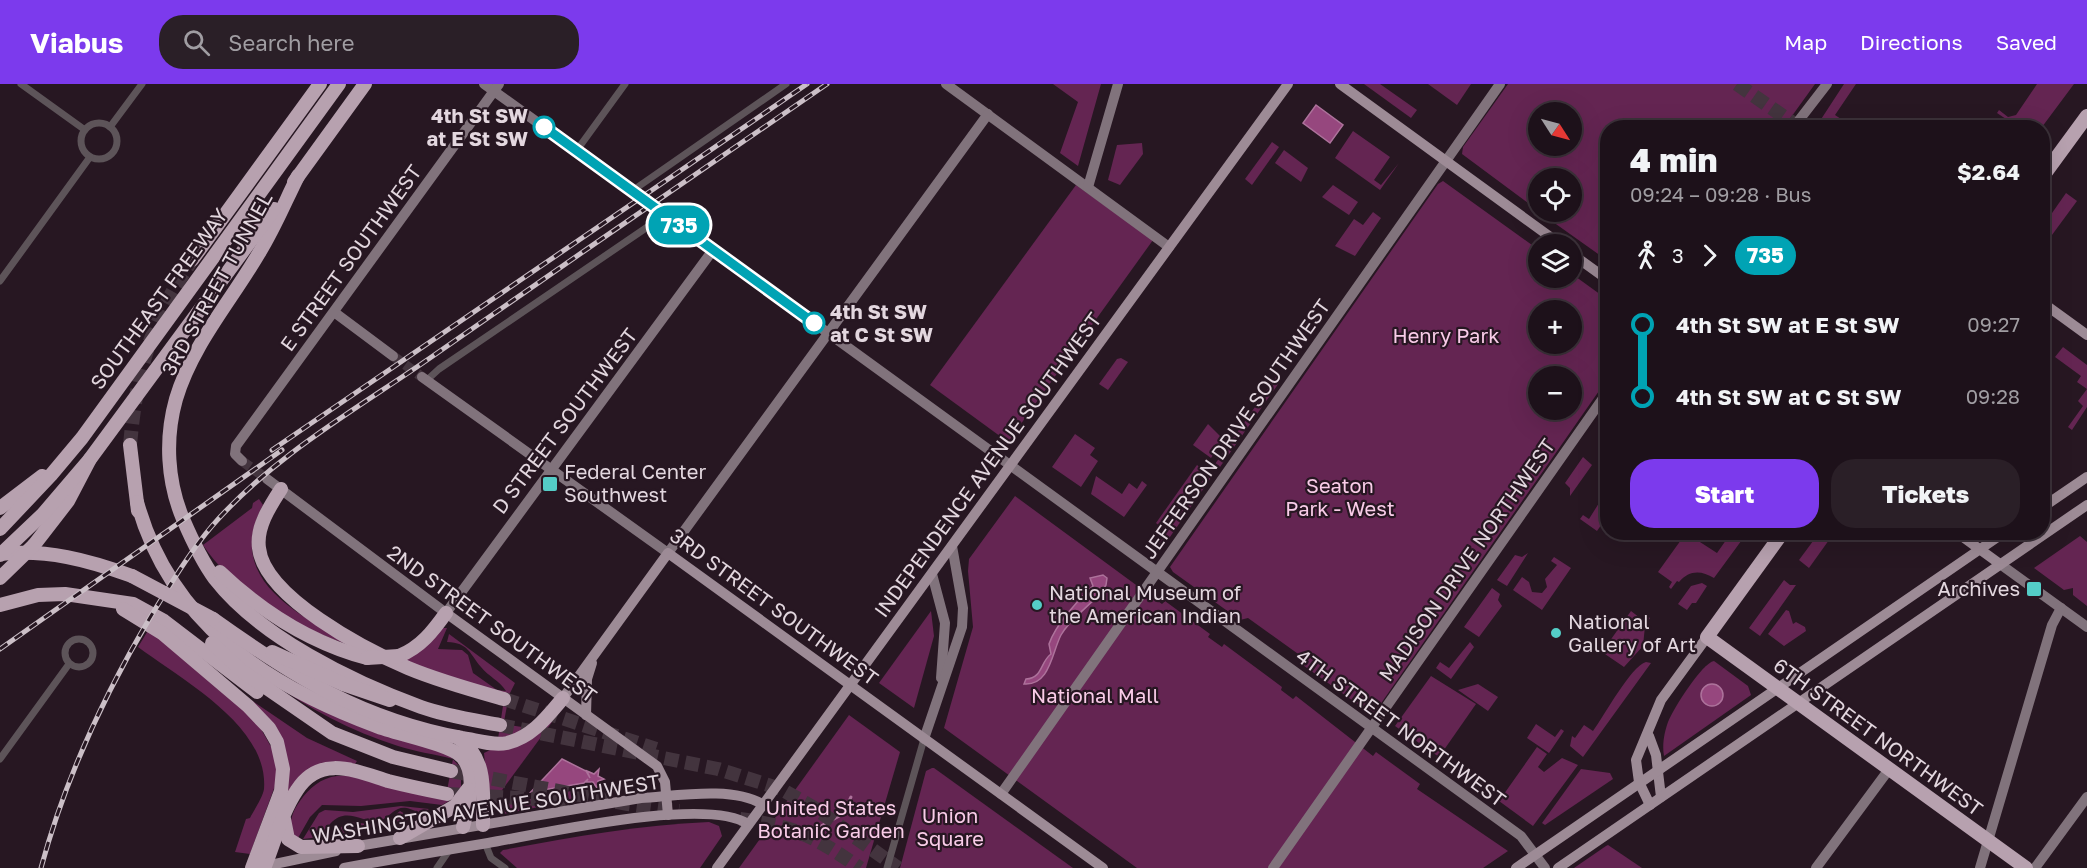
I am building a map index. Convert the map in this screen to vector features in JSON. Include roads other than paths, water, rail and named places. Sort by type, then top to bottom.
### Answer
[{"type":"highway","name":"3RD STREET TUNNEL","points":[[192,260],[320,84]]},
{"type":"highway","name":"SOUTHEAST FREEWAY","points":[[0,529],[40,488],[75,447],[339,84]]},
{"type":"highway","points":[[298,177],[365,84]]},
{"type":"highway","points":[[2050,166],[2087,116]]},
{"type":"highway","name":"3RD STREET TUNNEL","points":[[298,177],[260,252],[192,358],[175,402],[170,433],[172,480],[180,513],[199,554],[226,591],[290,644],[345,674],[421,707],[500,725]]},
{"type":"highway","name":"SOUTHEAST FREEWAY","points":[[0,555],[55,501],[90,459],[298,177]]},
{"type":"highway","points":[[130,445],[141,531],[154,566],[194,626],[242,671],[332,733]]},
{"type":"highway","points":[[0,508],[75,447]]},
{"type":"highway","points":[[0,578],[57,517],[73,493],[90,459]]},
{"type":"highway","points":[[281,489],[263,521],[258,542],[264,568],[285,594],[336,629],[392,661],[429,676],[504,699]]},
{"type":"highway","points":[[137,502],[154,548],[180,595],[208,628],[229,647],[282,681],[352,716],[454,751],[467,764],[470,784],[463,827]]},
{"type":"highway","points":[[1707,637],[1777,540]]},
{"type":"highway","points":[[0,555],[38,552],[96,563],[132,576],[313,672],[373,696],[421,707]]},
{"type":"highway","points":[[199,554],[254,602],[286,623],[336,648],[367,658],[399,656],[413,650],[446,613]]},
{"type":"highway","points":[[0,605],[38,595],[65,594],[133,604],[150,612],[237,679],[291,714],[332,733],[393,756],[451,771]]},
{"type":"highway","points":[[0,613],[27,603],[65,594]]},
{"type":"highway","points":[[114,603],[149,624],[198,662],[260,716],[277,742],[283,769],[281,791],[256,868]]},
{"type":"highway","points":[[213,619],[281,667],[324,691],[391,719],[455,736],[496,744],[515,741],[542,723],[563,698]]},
{"type":"highway","name":"6TH STREET NORTHWEST","points":[[1707,637],[2026,868]]},
{"type":"highway","points":[[455,736],[473,751],[481,768],[483,825]]},
{"type":"highway","points":[[256,868],[284,819],[297,789],[306,778],[333,767],[348,767],[395,783],[447,794]]},
{"type":"highway","points":[[400,838],[455,806],[465,796],[470,784]]},
{"type":"highway","points":[[284,819],[288,839],[300,847],[358,846]]},
{"type":"main road","name":"INDEPENDENCE AVENUE SOUTHWEST","points":[[717,868],[1288,84]]},
{"type":"main road","points":[[1340,84],[1545,234]]},
{"type":"main road","points":[[1582,261],[1600,274]]},
{"type":"main road","points":[[2050,308],[2087,335]]},
{"type":"main road","points":[[2050,502],[2087,477]]},
{"type":"main road","points":[[2050,530],[2087,505]]},
{"type":"main road","points":[[1967,540],[2000,564]]},
{"type":"main road","points":[[1516,868],[1994,540]]},
{"type":"main road","points":[[1558,868],[2035,540]]},
{"type":"main road","points":[[563,698],[668,553]]},
{"type":"main road","name":"3RD STREET SOUTHWEST","points":[[668,553],[1103,868]]},
{"type":"main road","name":"2ND STREET SOUTHWEST","points":[[446,613],[657,766],[663,775],[668,815]]},
{"type":"main road","points":[[1650,805],[1639,782],[1636,760],[1648,736],[1661,700],[1707,637]]},
{"type":"main road","points":[[586,715],[587,679],[593,657]]},
{"type":"main road","points":[[1648,736],[1656,755],[1656,772],[1661,797]]},
{"type":"main road","name":"WASHINGTON AVENUE SOUTHWEST","points":[[256,868],[400,838],[641,798],[741,796],[762,804]]},
{"type":"main road","name":"WASHINGTON AVENUE SOUTHWEST","points":[[344,868],[598,824],[668,815],[720,815],[739,818],[748,824]]},
{"type":"main road","points":[[483,825],[485,843]]},
{"type":"main road","points":[[450,849],[463,827]]},
{"type":"street","points":[[21,84],[85,130]]},
{"type":"street","points":[[110,127],[142,84]]},
{"type":"street","points":[[484,84],[497,87],[636,194],[786,84]]},
{"type":"street","points":[[577,150],[625,84]]},
{"type":"street","points":[[946,84],[1169,247]]},
{"type":"street","points":[[1088,187],[1118,84]]},
{"type":"street","name":"JEFFERSON DRIVE SOUTHWEST","points":[[1001,795],[1500,84]]},
{"type":"street","points":[[1799,120],[1827,84]]},
{"type":"street","name":"E STREET SOUTHWEST","points":[[238,458],[237,446],[497,87]]},
{"type":"street","points":[[668,553],[988,114]]},
{"type":"street","points":[[99,123],[110,127],[118,141],[114,152],[105,159],[90,158],[81,147],[85,130],[99,123]]},
{"type":"street","points":[[0,281],[90,158]]},
{"type":"street","points":[[424,379],[662,213]]},
{"type":"street","name":"4TH STREET NORTHWEST","points":[[662,213],[1521,837],[1545,868]]},
{"type":"street","name":"D STREET SOUTHWEST","points":[[446,613],[713,250]]},
{"type":"street","points":[[334,312],[393,356]]},
{"type":"street","name":"3RD STREET SOUTHWEST","points":[[424,379],[668,553]]},
{"type":"street","name":"MADISON DRIVE NORTHWEST","points":[[1274,868],[1600,402]]},
{"type":"street","name":"2ND STREET SOUTHWEST","points":[[267,479],[446,613]]},
{"type":"street","points":[[887,868],[924,739],[940,687],[952,659],[963,617],[952,546]]},
{"type":"street","points":[[2000,564],[2087,627]]},
{"type":"street","points":[[932,574],[945,623],[940,687]]},
{"type":"street","points":[[1980,868],[2052,626],[2061,608]]},
{"type":"street","points":[[76,639],[87,641],[92,649],[91,660],[79,667],[69,663],[64,654],[67,645],[76,639]]},
{"type":"street","points":[[0,759],[69,663]]},
{"type":"street","points":[[1816,868],[1890,768]]},
{"type":"street","points":[[2035,868],[2087,797]]},
{"type":"street","points":[[485,843],[491,858],[505,868]]},
{"type":"street","points":[[438,868],[450,849]]},
{"type":"waterway","points":[[821,826],[843,814],[851,797]]},
{"type":"tunnel","points":[[1737,84],[1789,120]]},
{"type":"tunnel","points":[[640,196],[660,211]]},
{"type":"tunnel","points":[[130,445],[137,393],[148,348],[166,305],[192,260]]},
{"type":"tunnel","points":[[393,356],[422,377]]},
{"type":"tunnel","points":[[242,461],[267,479]]},
{"type":"tunnel","points":[[504,699],[656,749]]},
{"type":"tunnel","points":[[500,725],[718,769],[781,789],[816,809],[898,868]]},
{"type":"tunnel","points":[[451,771],[628,804],[679,811]]},
{"type":"tunnel","points":[[447,794],[572,801]]},
{"type":"tunnel","points":[[740,819],[804,834],[860,868]]},
{"type":"railway","points":[[272,450],[807,84]]},
{"type":"railway","points":[[41,868],[74,770],[117,676],[151,616],[188,558],[212,526],[236,501],[261,478],[316,435],[827,84]]},
{"type":"railway","points":[[0,649],[282,450]]},
{"type":"place","name":"4th St SW at E St SW","points":[[544,127]]},
{"type":"place","name":"4th St SW at C St SW","points":[[814,323]]},
{"type":"place","name":"Federal Center Southwest","points":[[550,484]]},
{"type":"place","name":"Archives","points":[[2034,589]]},
{"type":"place","name":"National Museum of the American Indian","points":[[1037,605]]},
{"type":"place","name":"National Gallery of Art","points":[[1556,633]]},
{"type":"park label","name":"Henry Park","points":[[1446,336]]},
{"type":"park label","name":"Seaton Park - West","points":[[1340,498]]},
{"type":"park label","name":"National Mall","points":[[1095,696]]},
{"type":"park label","name":"United States Botanic Garden","points":[[831,820]]},
{"type":"park label","name":"Union Square","points":[[950,828]]}]
